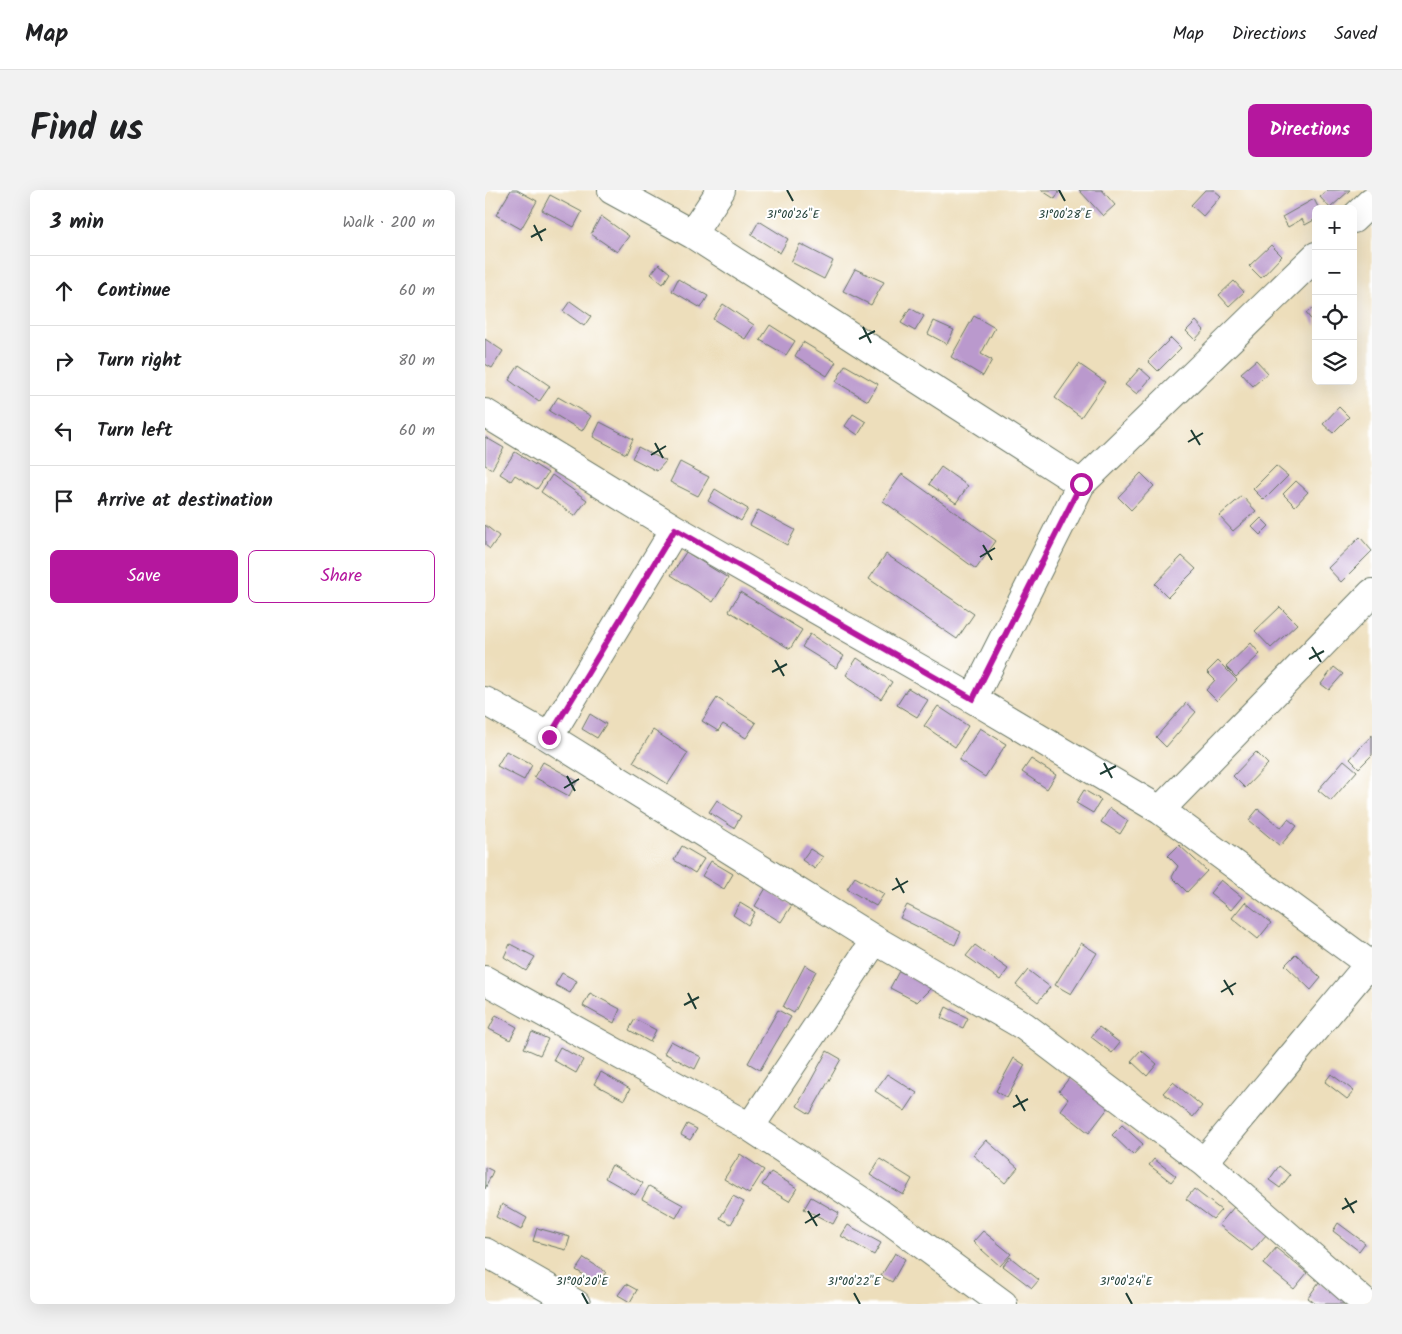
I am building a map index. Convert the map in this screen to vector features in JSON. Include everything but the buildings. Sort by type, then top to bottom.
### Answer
[{"type":"street","points":[[612,190],[691,234],[1081,484]]},
{"type":"street","points":[[691,234],[721,190]]},
{"type":"street","points":[[1357,215],[1372,201]]},
{"type":"street","points":[[973,699],[1081,484],[1312,260]]},
{"type":"street","points":[[485,413],[675,529],[973,699],[1160,810],[1371,965],[1204,1162]]},
{"type":"street","points":[[549,737],[675,529]]},
{"type":"street","points":[[1160,810],[1372,593]]},
{"type":"street","points":[[485,701],[549,737],[875,940],[1024,1026],[1204,1162],[1366,1304]]},
{"type":"street","points":[[750,1127],[875,940]]},
{"type":"street","points":[[485,980],[750,1127],[881,1214],[1003,1304]]},
{"type":"street","points":[[489,1260],[576,1304]]},
{"type":"route","points":[[549,737],[675,529],[973,699],[1081,484]]}]
